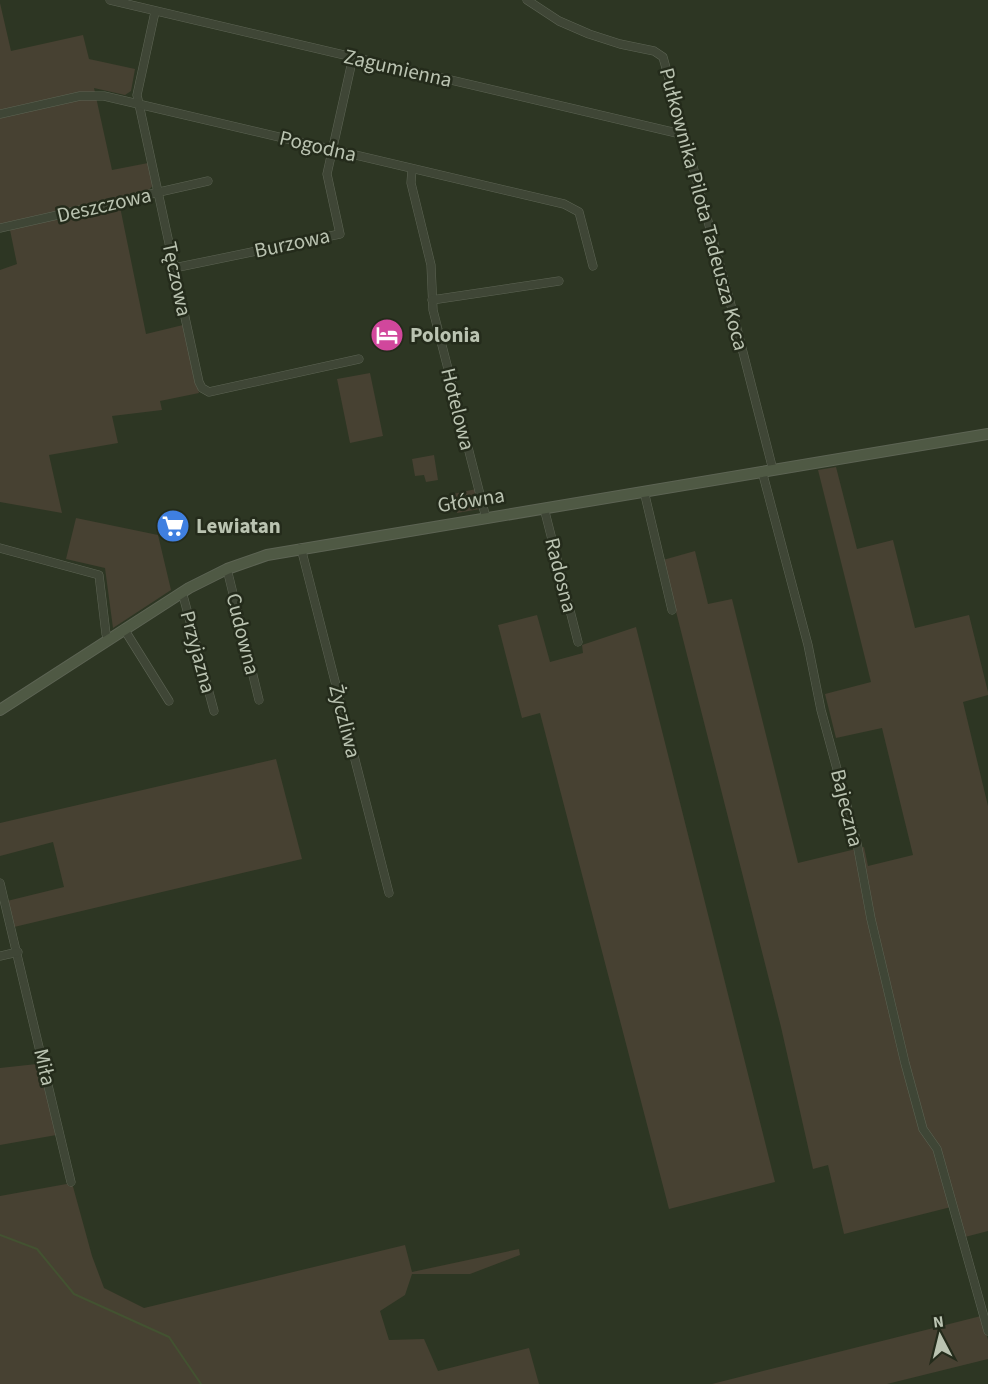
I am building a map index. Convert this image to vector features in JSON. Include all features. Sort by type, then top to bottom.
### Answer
[{"type":"street","name":"Zagumienna","points":[[110,0],[685,135]]},
{"type":"street","name":"Pułkownika Pilota Tadeusza Koca","points":[[527,0],[560,21],[589,34],[659,53],[665,62],[768,470]]},
{"type":"street","name":"Tęczowa","points":[[155,12],[138,87],[139,104],[202,388],[209,392],[358,359]]},
{"type":"street","name":"Burzowa","points":[[174,268],[340,234],[327,174],[353,57]]},
{"type":"street","name":"Pogodna","points":[[0,114],[92,95],[139,104],[573,208],[579,212],[593,266]]},
{"type":"street","name":"Hotelowa","points":[[412,169],[411,183],[431,266],[433,310],[486,518]]},
{"type":"street","name":"Deszczowa","points":[[0,228],[208,181]]},
{"type":"street","points":[[432,300],[559,281]]},
{"type":"street","name":"Główna","points":[[0,710],[181,593],[226,569],[267,555],[988,434]]},
{"type":"street","name":"Bajeczna","points":[[768,470],[821,710],[857,843],[871,919],[905,1063],[923,1129],[937,1149],[988,1331]]},
{"type":"street","points":[[644,491],[672,610]]},
{"type":"street","name":"Radosna","points":[[544,508],[578,642]]},
{"type":"street","points":[[0,548],[99,574],[106,634],[110,639]]},
{"type":"street","name":"Życzliwa","points":[[302,548],[389,893]]},
{"type":"street","name":"Cudowna","points":[[226,569],[259,700]]},
{"type":"street","name":"Przyjazna","points":[[181,593],[214,711]]},
{"type":"street","points":[[124,629],[169,701]]},
{"type":"street","name":"Miła","points":[[0,883],[71,1182]]},
{"type":"street","points":[[0,956],[18,952]]},
{"type":"shaded area","points":[[0,3],[11,51],[83,35],[89,59],[135,69],[131,91],[125,95],[94,88],[112,170],[148,163],[153,185],[149,190],[118,197],[146,334],[183,325],[199,393],[160,401],[162,410],[112,416],[118,443],[49,455],[62,513],[0,502],[0,270],[17,264],[10,230],[0,225]]},
{"type":"shaded area","points":[[370,373],[383,436],[350,443],[337,379]]},
{"type":"shaded area","points":[[434,455],[438,480],[426,482],[424,475],[415,476],[412,459]]},
{"type":"shaded area","points":[[836,467],[857,549],[893,540],[915,628],[969,615],[988,692],[988,695],[963,702],[988,806],[988,1231],[965,1237],[955,1206],[844,1234],[828,1165],[813,1169],[781,1027],[663,560],[695,551],[708,604],[732,599],[798,863],[864,847],[868,866],[913,855],[882,728],[836,738],[825,694],[871,682],[818,470]]},
{"type":"shaded area","points":[[476,489],[480,509],[457,513],[453,494]]},
{"type":"shaded area","points":[[76,518],[158,535],[171,590],[113,628],[105,568],[66,559]]},
{"type":"shaded area","points":[[537,615],[550,662],[583,653],[582,645],[636,627],[775,1182],[669,1209],[540,713],[522,718],[498,625]]},
{"type":"shaded area","points":[[276,759],[302,859],[14,927],[7,901],[64,887],[53,842],[0,856],[0,823]]},
{"type":"shaded area","points":[[46,1063],[62,1134],[0,1145],[0,1068]]},
{"type":"shaded area","points":[[72,1183],[92,1256],[104,1288],[144,1308],[405,1245],[412,1272],[519,1249],[520,1255],[470,1274],[412,1274],[405,1295],[380,1311],[389,1340],[424,1339],[438,1371],[529,1348],[539,1384],[0,1384],[0,1196]]},
{"type":"shaded area","points":[[981,1316],[988,1340],[988,1359],[887,1384],[712,1384]]},
{"type":"waterway","points":[[0,1235],[37,1249],[74,1294],[169,1337],[201,1384]]},
{"type":"place","name":"Polonia","points":[[387,335]]},
{"type":"place","name":"Lewiatan","points":[[173,526]]}]
